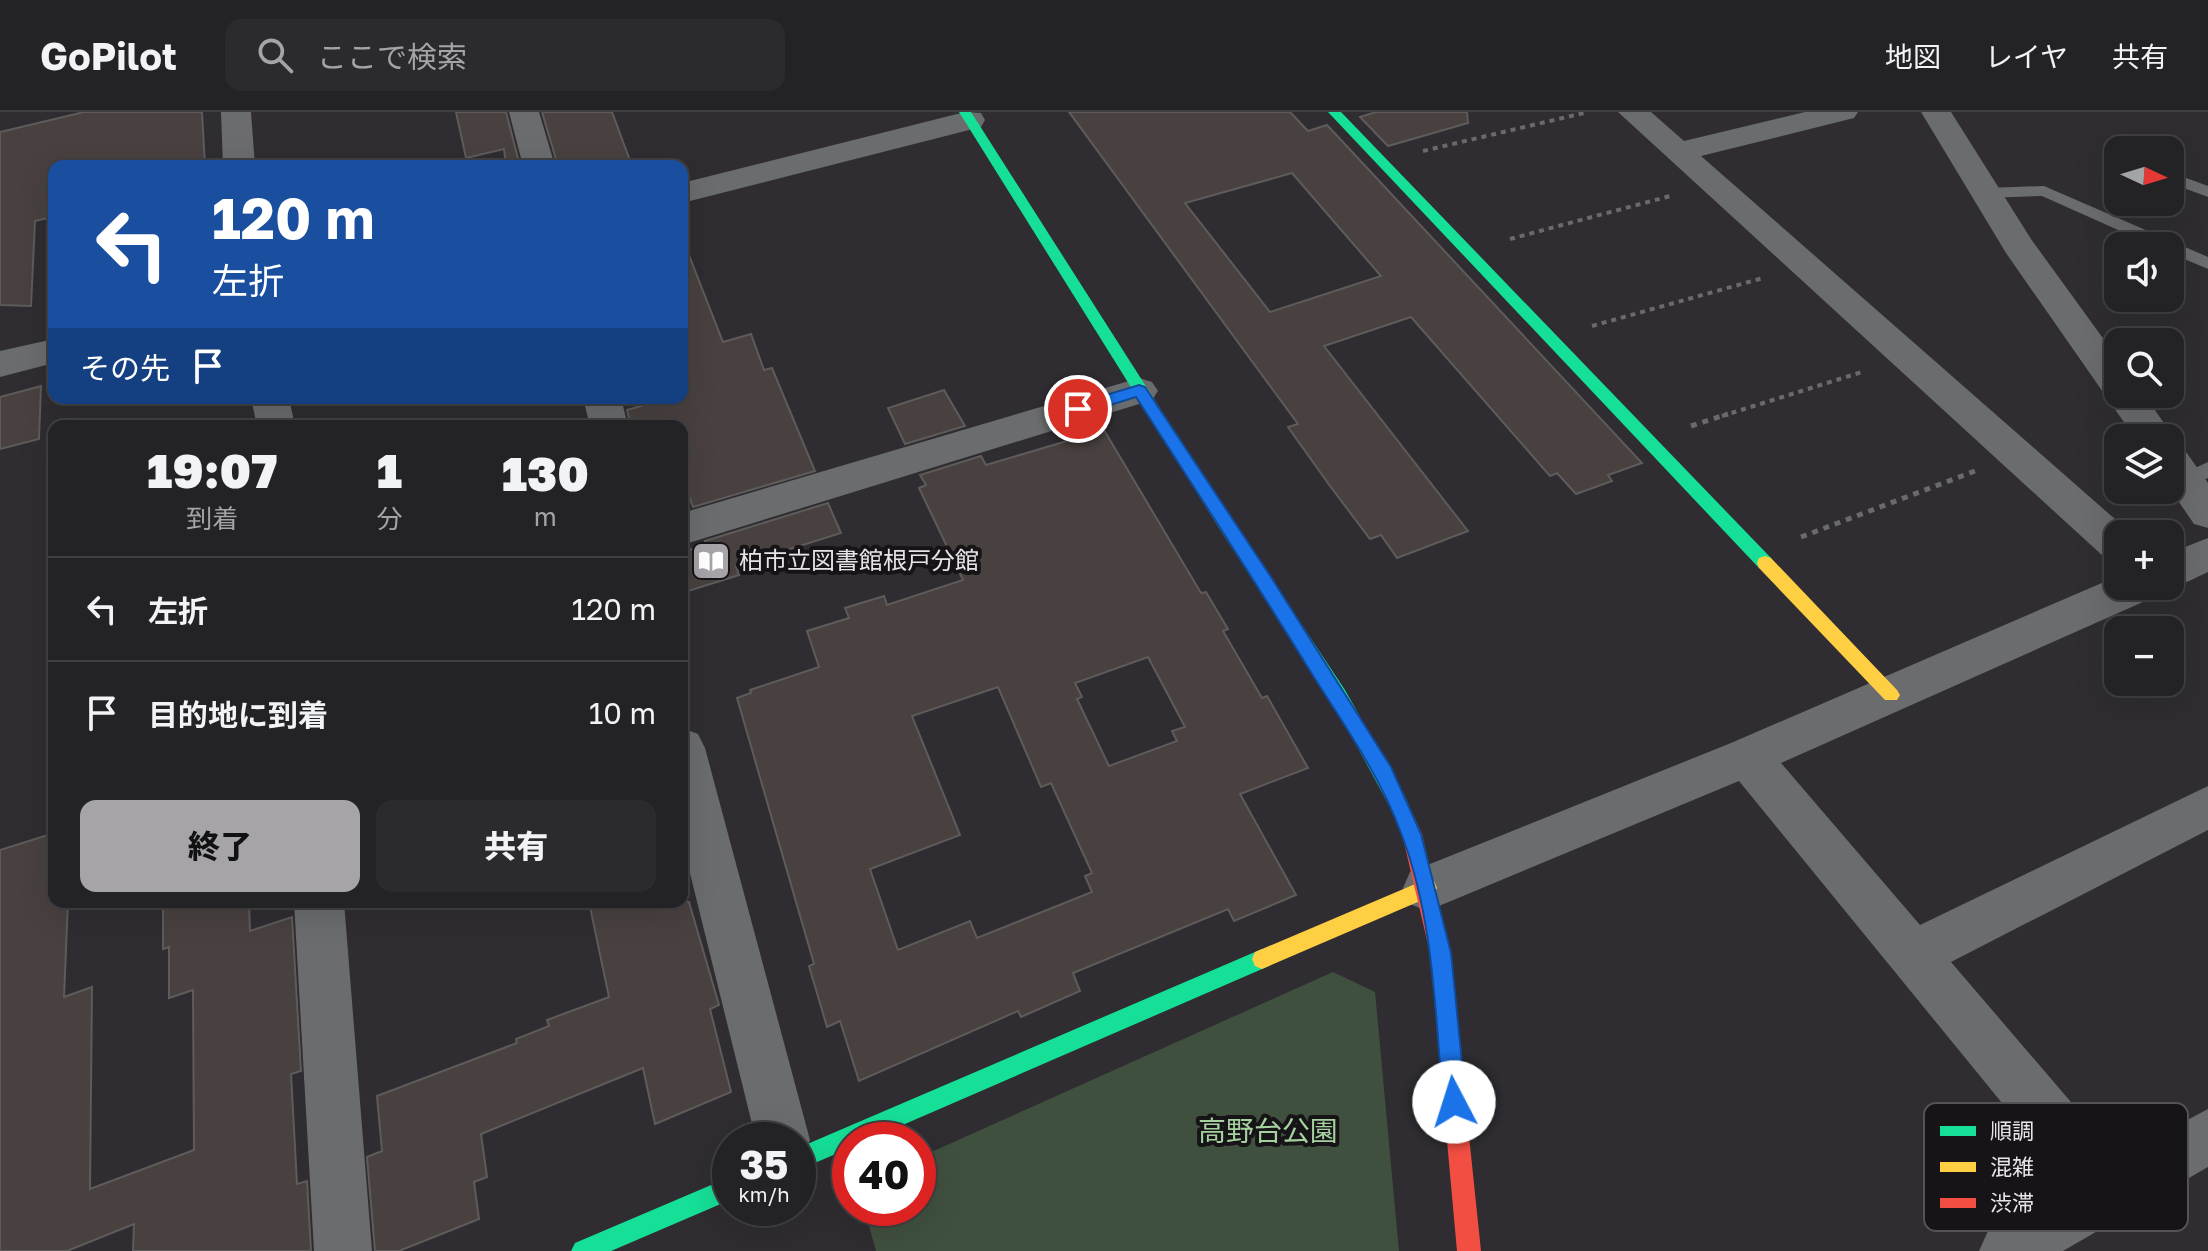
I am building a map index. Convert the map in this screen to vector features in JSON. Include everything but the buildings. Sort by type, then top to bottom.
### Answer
[{"type":"street","points":[[236,112],[239,160]]},
{"type":"street","points":[[524,112],[537,160]]},
{"type":"street","points":[[1334,112],[1891,695]]},
{"type":"street","points":[[1633,112],[2104,533]]},
{"type":"street","points":[[1677,152],[1843,112]]},
{"type":"street","points":[[1936,112],[2018,245],[2104,366]]},
{"type":"street","points":[[688,191],[967,116],[1384,773],[1412,834],[1440,953],[1469,1251]]},
{"type":"street","points":[[0,364],[48,352]]},
{"type":"street","points":[[688,527],[1139,391]]},
{"type":"street","points":[[2188,470],[2208,513]]},
{"type":"street","points":[[2184,565],[2208,554]]},
{"type":"street","points":[[816,1151],[1427,888],[1747,757],[2105,600]]},
{"type":"street","points":[[1747,757],[2037,1103]]},
{"type":"street","points":[[688,771],[778,1122]]},
{"type":"street","points":[[1914,954],[2208,807]]},
{"type":"street","points":[[319,908],[343,1251]]},
{"type":"street","points":[[2188,1148],[2208,1136]]},
{"type":"street","points":[[583,1251],[712,1196]]},
{"type":"street","points":[[2008,1251],[2044,1231]]},
{"type":"lane","points":[[2184,183],[2208,192]]},
{"type":"lane","points":[[1986,193],[2044,191],[2137,232]]},
{"type":"lane","points":[[2184,253],[2208,263]]},
{"type":"path","points":[[1379,161],[1588,112]]},
{"type":"path","points":[[1465,251],[1714,184]]},
{"type":"path","points":[[1549,338],[1806,266]]},
{"type":"path","points":[[1648,440],[1907,357]]},
{"type":"path","points":[[1757,553],[2017,455]]},
{"type":"green space","name":"高野台公園","points":[[1333,972],[1375,992],[1399,1251],[876,1251],[869,1226],[936,1226],[936,1150]]},
{"type":"traffic: fast","points":[[965,112],[1225,524],[1339,695],[1398,803]]},
{"type":"traffic: fast","points":[[1334,112],[1765,563]]},
{"type":"traffic: fast","points":[[816,1151],[1262,959]]},
{"type":"traffic: fast","points":[[583,1251],[712,1196]]},
{"type":"traffic: slow","points":[[1765,563],[1891,695]]},
{"type":"traffic: slow","points":[[1262,959],[1427,888]]},
{"type":"traffic: jam","points":[[1398,803],[1412,834],[1440,953],[1469,1251]]},
{"type":"place","name":"柏市立図書館根戸分館","points":[[711,561]]},
{"type":"route","points":[[1078,409],[1139,391],[1233,532],[1384,773],[1412,834],[1427,888],[1440,953],[1454,1102]]}]
